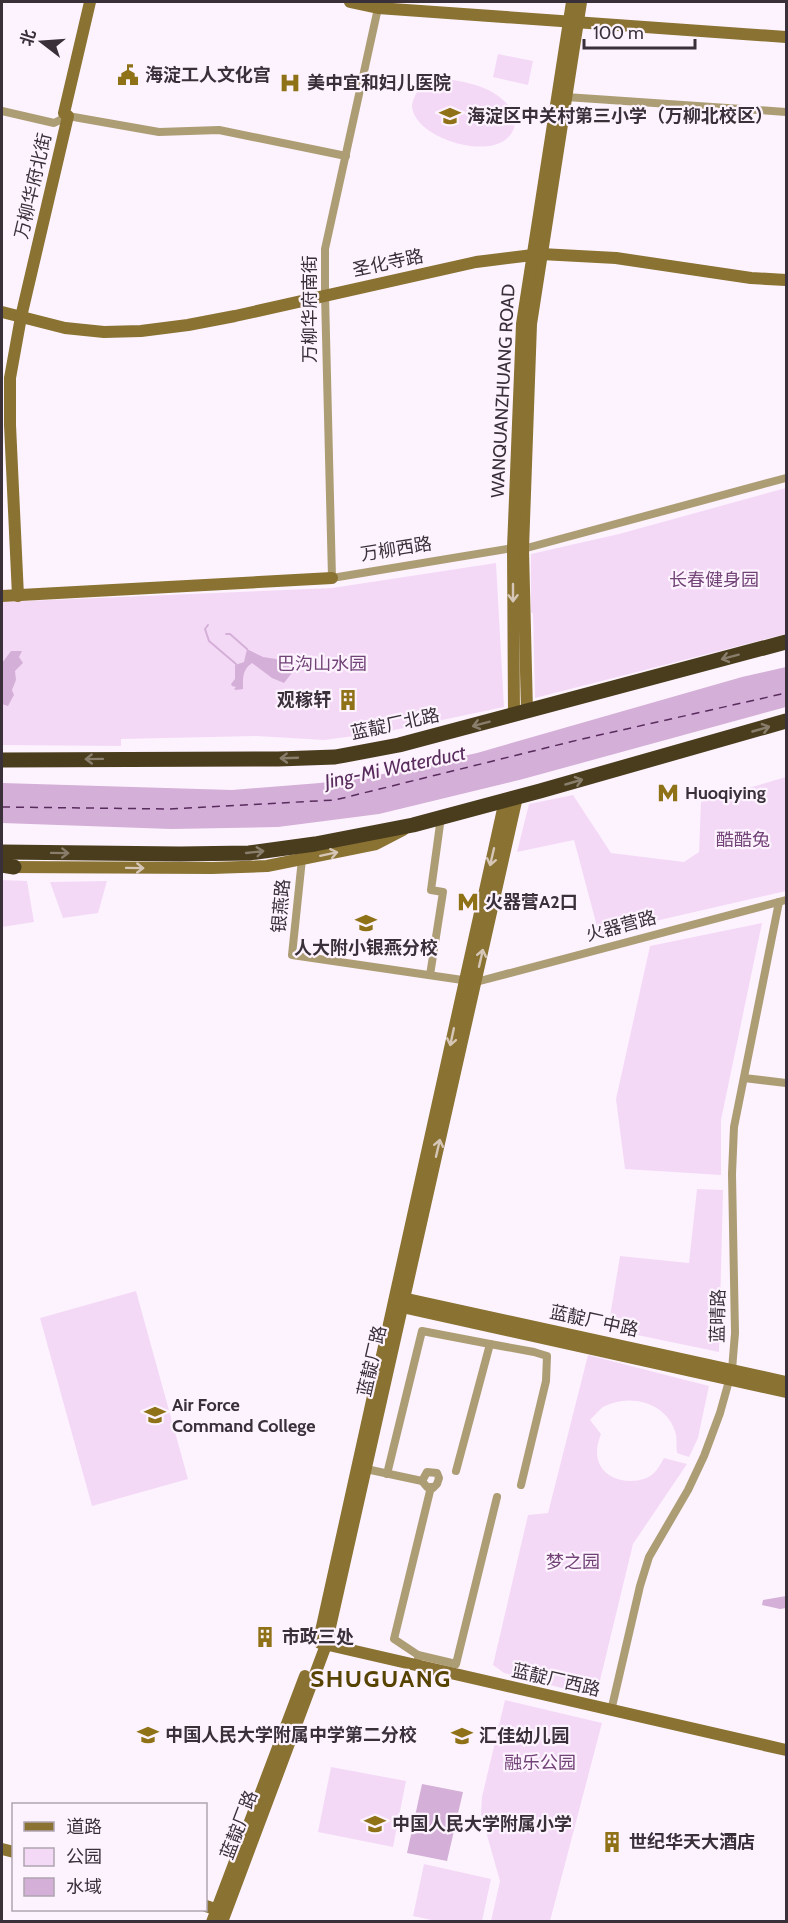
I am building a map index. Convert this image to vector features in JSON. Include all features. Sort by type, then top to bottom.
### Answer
[{"type":"highway","name":"蓝靛厂北路","points":[[2,760],[335,757],[399,745],[786,642]]},
{"type":"highway","points":[[2,852],[249,853],[315,844],[413,825],[786,722]]},
{"type":"street","name":"万柳华府北街","points":[[18,596],[7,458],[10,378],[21,317],[68,116],[64,113],[90,2]]},
{"type":"street","points":[[350,2],[575,12],[786,28]]},
{"type":"street","name":"万柳华府南街","points":[[332,578],[325,249],[381,5]]},
{"type":"street","points":[[575,12],[786,37]]},
{"type":"street","name":"WANQUANZHUANG ROAD","points":[[536,255],[566,97],[575,12]]},
{"type":"street","name":"WANQUANZHUANG ROAD","points":[[520,713],[518,548],[536,255],[575,12]]},
{"type":"street","points":[[566,97],[786,112]]},
{"type":"street","points":[[2,111],[54,123],[68,116],[159,132],[219,130],[346,156]]},
{"type":"street","name":"圣化寺路","points":[[2,312],[65,328],[104,332],[141,331],[211,320],[476,262],[536,255],[616,258],[751,278],[786,280]]},
{"type":"street","name":"万柳西路","points":[[2,596],[332,578],[518,548],[786,478]]},
{"type":"street","name":"蓝靛厂路","points":[[212,1922],[218,1912],[322,1644],[511,799]]},
{"type":"street","points":[[441,817],[431,890],[443,892],[430,975],[470,981]]},
{"type":"street","points":[[6,866],[213,868],[267,866],[376,844],[413,825]]},
{"type":"street","name":"银燕路","points":[[302,859],[292,956],[430,975]]},
{"type":"street","name":"火器营路","points":[[470,981],[782,901]]},
{"type":"street","name":"蓝晴路","points":[[611,1711],[649,1557],[688,1490],[700,1464],[720,1413],[730,1375],[735,1333],[732,1174],[734,1127],[782,901]]},
{"type":"street","points":[[744,1078],[786,1083]]},
{"type":"street","name":"蓝靛厂中路","points":[[398,1302],[730,1375],[786,1392]]},
{"type":"street","points":[[387,1474],[422,1331],[547,1356],[546,1381],[521,1485]]},
{"type":"street","points":[[534,1352],[539,1333]]},
{"type":"street","points":[[456,1471],[490,1344]]},
{"type":"street","name":"蓝靛厂中路","points":[[730,1375],[786,1382]]},
{"type":"street","points":[[361,1470],[422,1481],[427,1487],[437,1484],[440,1478],[436,1473],[427,1472],[422,1481]]},
{"type":"street","points":[[431,1487],[394,1639],[418,1660],[456,1664],[497,1497]]},
{"type":"street","name":"蓝靛厂西路","points":[[322,1644],[418,1660],[611,1711],[786,1750]]},
{"type":"green space","points":[[498,54],[533,61],[528,85],[493,77]]},
{"type":"green space","points":[[452,80],[483,88],[497,95],[509,106],[515,125],[506,139],[494,145],[478,147],[460,144],[428,130],[417,119],[412,107],[418,90],[437,81]]},
{"type":"green space","name":"长春健身园","points":[[786,488],[786,634],[535,698],[531,554],[619,534]]},
{"type":"green space","name":"巴沟山水园","points":[[496,563],[504,707],[385,732],[324,740],[256,736],[121,739],[121,746],[2,745],[2,602],[332,588]]},
{"type":"green space","name":"酷酷兔","points":[[786,777],[786,891],[599,934],[574,840],[517,852],[529,804],[573,795],[611,853],[684,862],[699,852],[701,802]]},
{"type":"green space","points":[[2,880],[27,881],[34,922],[2,927]]},
{"type":"green space","points":[[107,881],[98,913],[63,918],[50,882]]},
{"type":"green space","points":[[762,923],[721,1120],[721,1175],[625,1169],[616,1099],[650,946]]},
{"type":"green space","points":[[697,1189],[723,1190],[719,1352],[608,1329],[620,1256],[689,1263]]},
{"type":"green space","points":[[136,1291],[188,1479],[92,1506],[40,1318]]},
{"type":"green space","name":"梦之园","points":[[588,1355],[709,1386],[698,1438],[689,1457],[677,1453],[676,1435],[672,1424],[657,1408],[647,1403],[625,1401],[614,1403],[603,1407],[590,1420],[601,1434],[597,1450],[598,1461],[610,1476],[625,1481],[641,1480],[654,1473],[664,1458],[687,1464],[633,1544],[596,1697],[504,1673],[493,1665],[528,1515],[548,1513]]},
{"type":"green space","name":"融乐公园","points":[[505,1700],[602,1723],[550,1921],[491,1921],[500,1881],[481,1814],[482,1797]]},
{"type":"green space","points":[[331,1767],[406,1781],[393,1847],[318,1832]]},
{"type":"green space","points":[[424,1864],[491,1879],[482,1921],[436,1921],[413,1916]]},
{"type":"water","points":[[247,649],[263,657],[276,659],[290,667],[296,667],[284,683],[272,678],[252,663],[245,671],[243,689],[236,690],[234,689],[236,687],[231,684],[235,679],[235,665],[244,662]]},
{"type":"water","points":[[11,651],[22,651],[19,657],[23,663],[15,671],[16,680],[12,690],[14,695],[8,706],[2,704],[2,663]]},
{"type":"water","points":[[786,667],[786,707],[523,779],[379,814],[278,827],[171,829],[2,823],[2,783],[232,790],[374,776],[477,753],[742,677]]},
{"type":"water","points":[[786,1596],[786,1608],[762,1605],[763,1600]]},
{"type":"water","points":[[422,1784],[463,1792],[447,1861],[407,1853]]},
{"type":"waterway","points":[[208,625],[205,629],[209,641],[236,664]]},
{"type":"waterway","points":[[226,634],[230,634],[247,649]]},
{"type":"ferry route","points":[[2,807],[169,809],[335,800],[582,739],[786,693]]},
{"type":"place","name":"海淀工人文化宫","points":[[128,75]]},
{"type":"place","name":"美中宜和妇儿医院","points":[[290,83]]},
{"type":"place","name":"海淀区中关村第三小学（万柳北校区）","points":[[450,116]]},
{"type":"place","name":"观稼轩","points":[[348,700]]},
{"type":"place","name":"Huoqiying","points":[[668,793]]},
{"type":"place","name":"火器营A2口","points":[[468,902]]},
{"type":"place","name":"人大附小银燕分校","points":[[366,923]]},
{"type":"place","name":"Air Force Command College","points":[[155,1415]]},
{"type":"place","name":"市政三处","points":[[265,1637]]},
{"type":"place","name":"中国人民大学附属中学第二分校","points":[[148,1735]]},
{"type":"place","name":"汇佳幼儿园","points":[[462,1736]]},
{"type":"place","name":"中国人民大学附属小学","points":[[375,1824]]},
{"type":"place","name":"世纪华天大酒店","points":[[612,1842]]},
{"type":"district","name":"SHUGUANG","points":[[381,1679]]},
{"type":"water label","name":"Jing-Mi Waterduct","points":[[395,767]]}]
